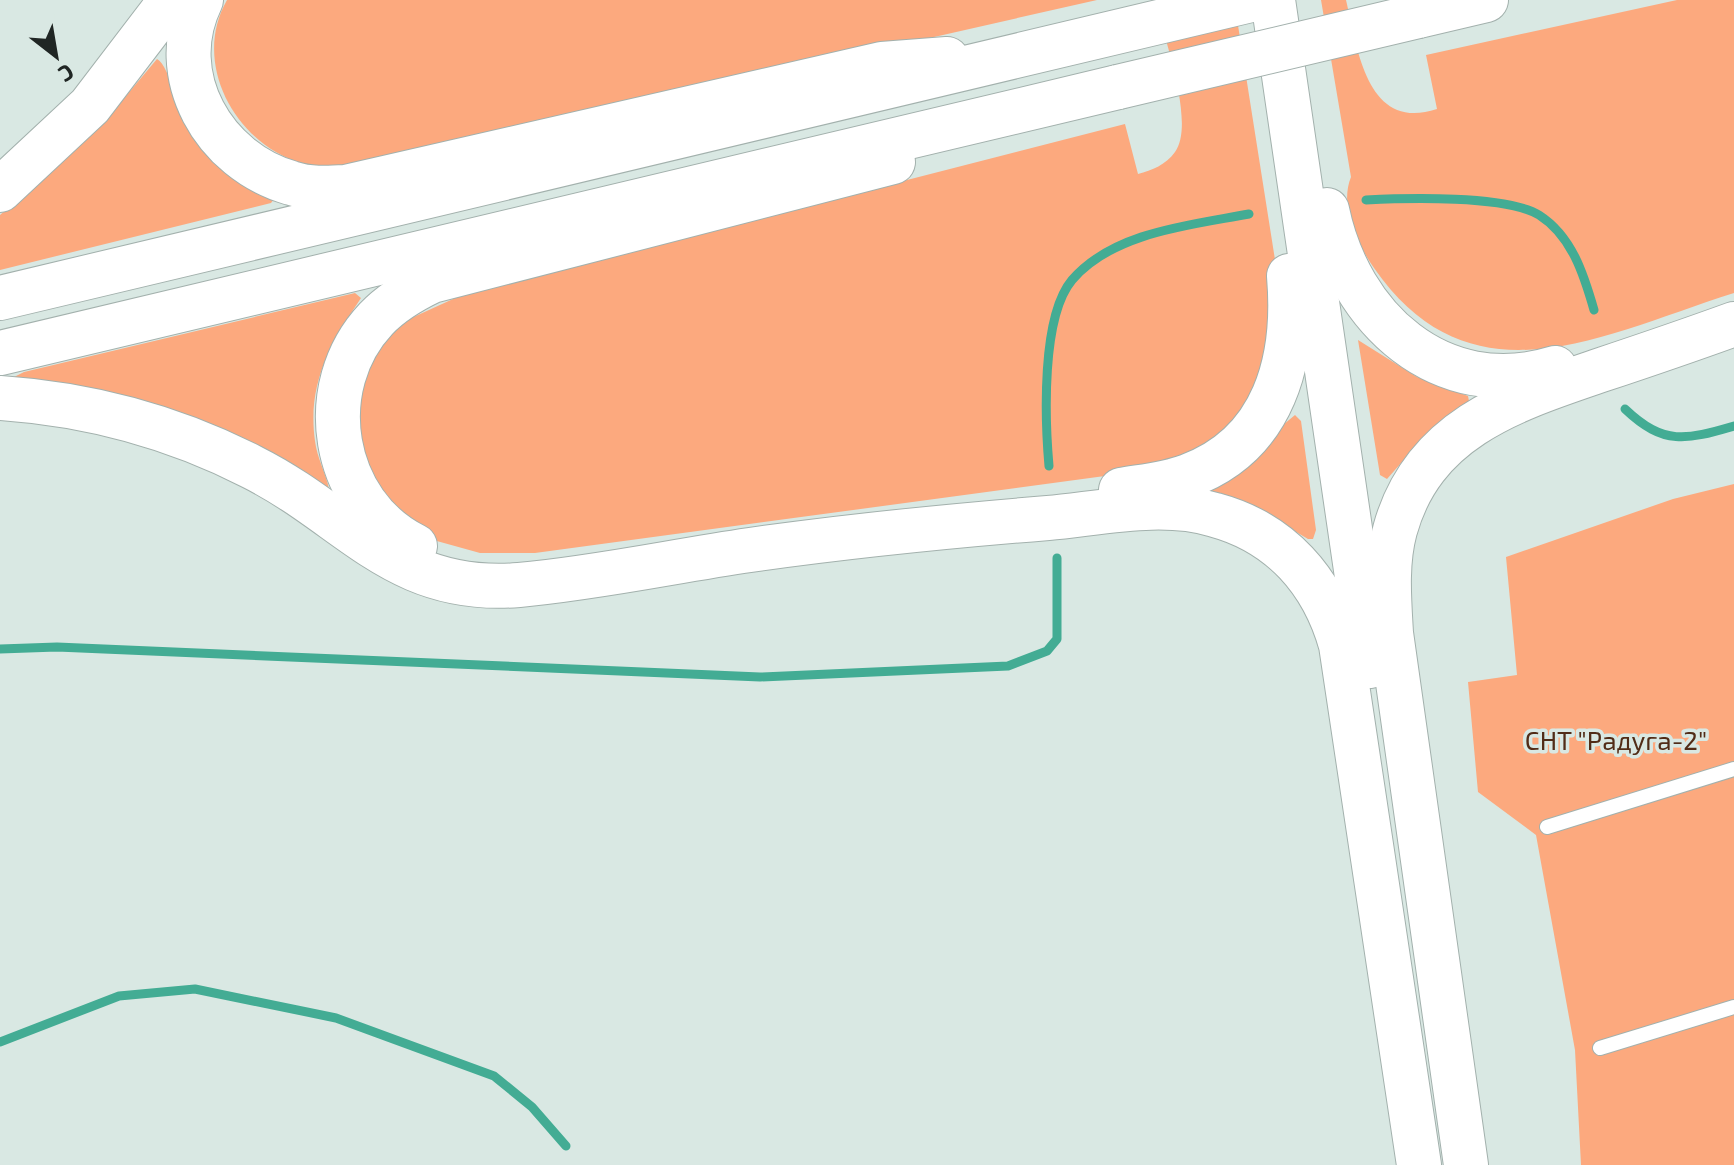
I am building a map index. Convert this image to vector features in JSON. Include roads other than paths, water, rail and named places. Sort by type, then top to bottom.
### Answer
[{"type":"main road","points":[[0,190],[90,106],[171,0]]},
{"type":"main road","points":[[201,0],[191,22],[187,61],[191,82],[210,125],[224,143],[254,168],[294,184],[319,188],[346,187],[882,64],[1030,53]]},
{"type":"main road","points":[[0,298],[1251,0]]},
{"type":"main road","points":[[1273,0],[1443,1165]]},
{"type":"main road","points":[[0,353],[1486,0]]},
{"type":"main road","points":[[1289,103],[1320,175],[1335,247],[1358,292],[1403,341],[1446,365],[1493,375],[1526,375],[1646,341],[1734,323]]},
{"type":"main road","points":[[960,525],[1042,504],[1170,482],[1214,463],[1246,438],[1264,414],[1281,379],[1292,332],[1278,185],[1289,103]]},
{"type":"main road","points":[[753,550],[669,547],[494,566],[429,553],[388,529],[362,500],[351,481],[337,437],[340,388],[349,361],[374,320],[401,298],[432,281],[908,158],[1042,105]]},
{"type":"main road","points":[[1466,1165],[1391,633],[1390,562],[1395,530],[1422,474],[1441,451],[1480,418],[1523,397],[1734,323]]},
{"type":"main road","points":[[0,398],[88,409],[217,451],[279,481],[387,557],[436,578],[514,585],[753,550],[960,525],[1156,508],[1196,510],[1256,531],[1297,562],[1312,579],[1329,609],[1341,645],[1419,1165]]},
{"type":"lane","points":[[1547,827],[1734,769]]},
{"type":"lane","points":[[1600,1048],[1734,1007]]},
{"type":"waterway","points":[[1366,200],[1480,201],[1504,204],[1539,215],[1560,234],[1575,257],[1594,310]]},
{"type":"waterway","points":[[1049,466],[1046,397],[1050,343],[1062,297],[1072,280],[1089,264],[1131,241],[1178,227],[1249,214]]},
{"type":"waterway","points":[[1625,409],[1652,429],[1676,437],[1689,437],[1734,426]]},
{"type":"waterway","points":[[0,649],[57,647],[760,677],[1008,666],[1047,651],[1057,639],[1057,558]]},
{"type":"waterway","points":[[0,1042],[119,996],[195,989],[336,1018],[494,1076],[532,1107],[566,1146]]},
{"type":"park label","name":"СНТ \"Радуга-2\"","points":[[1616,741]]}]
